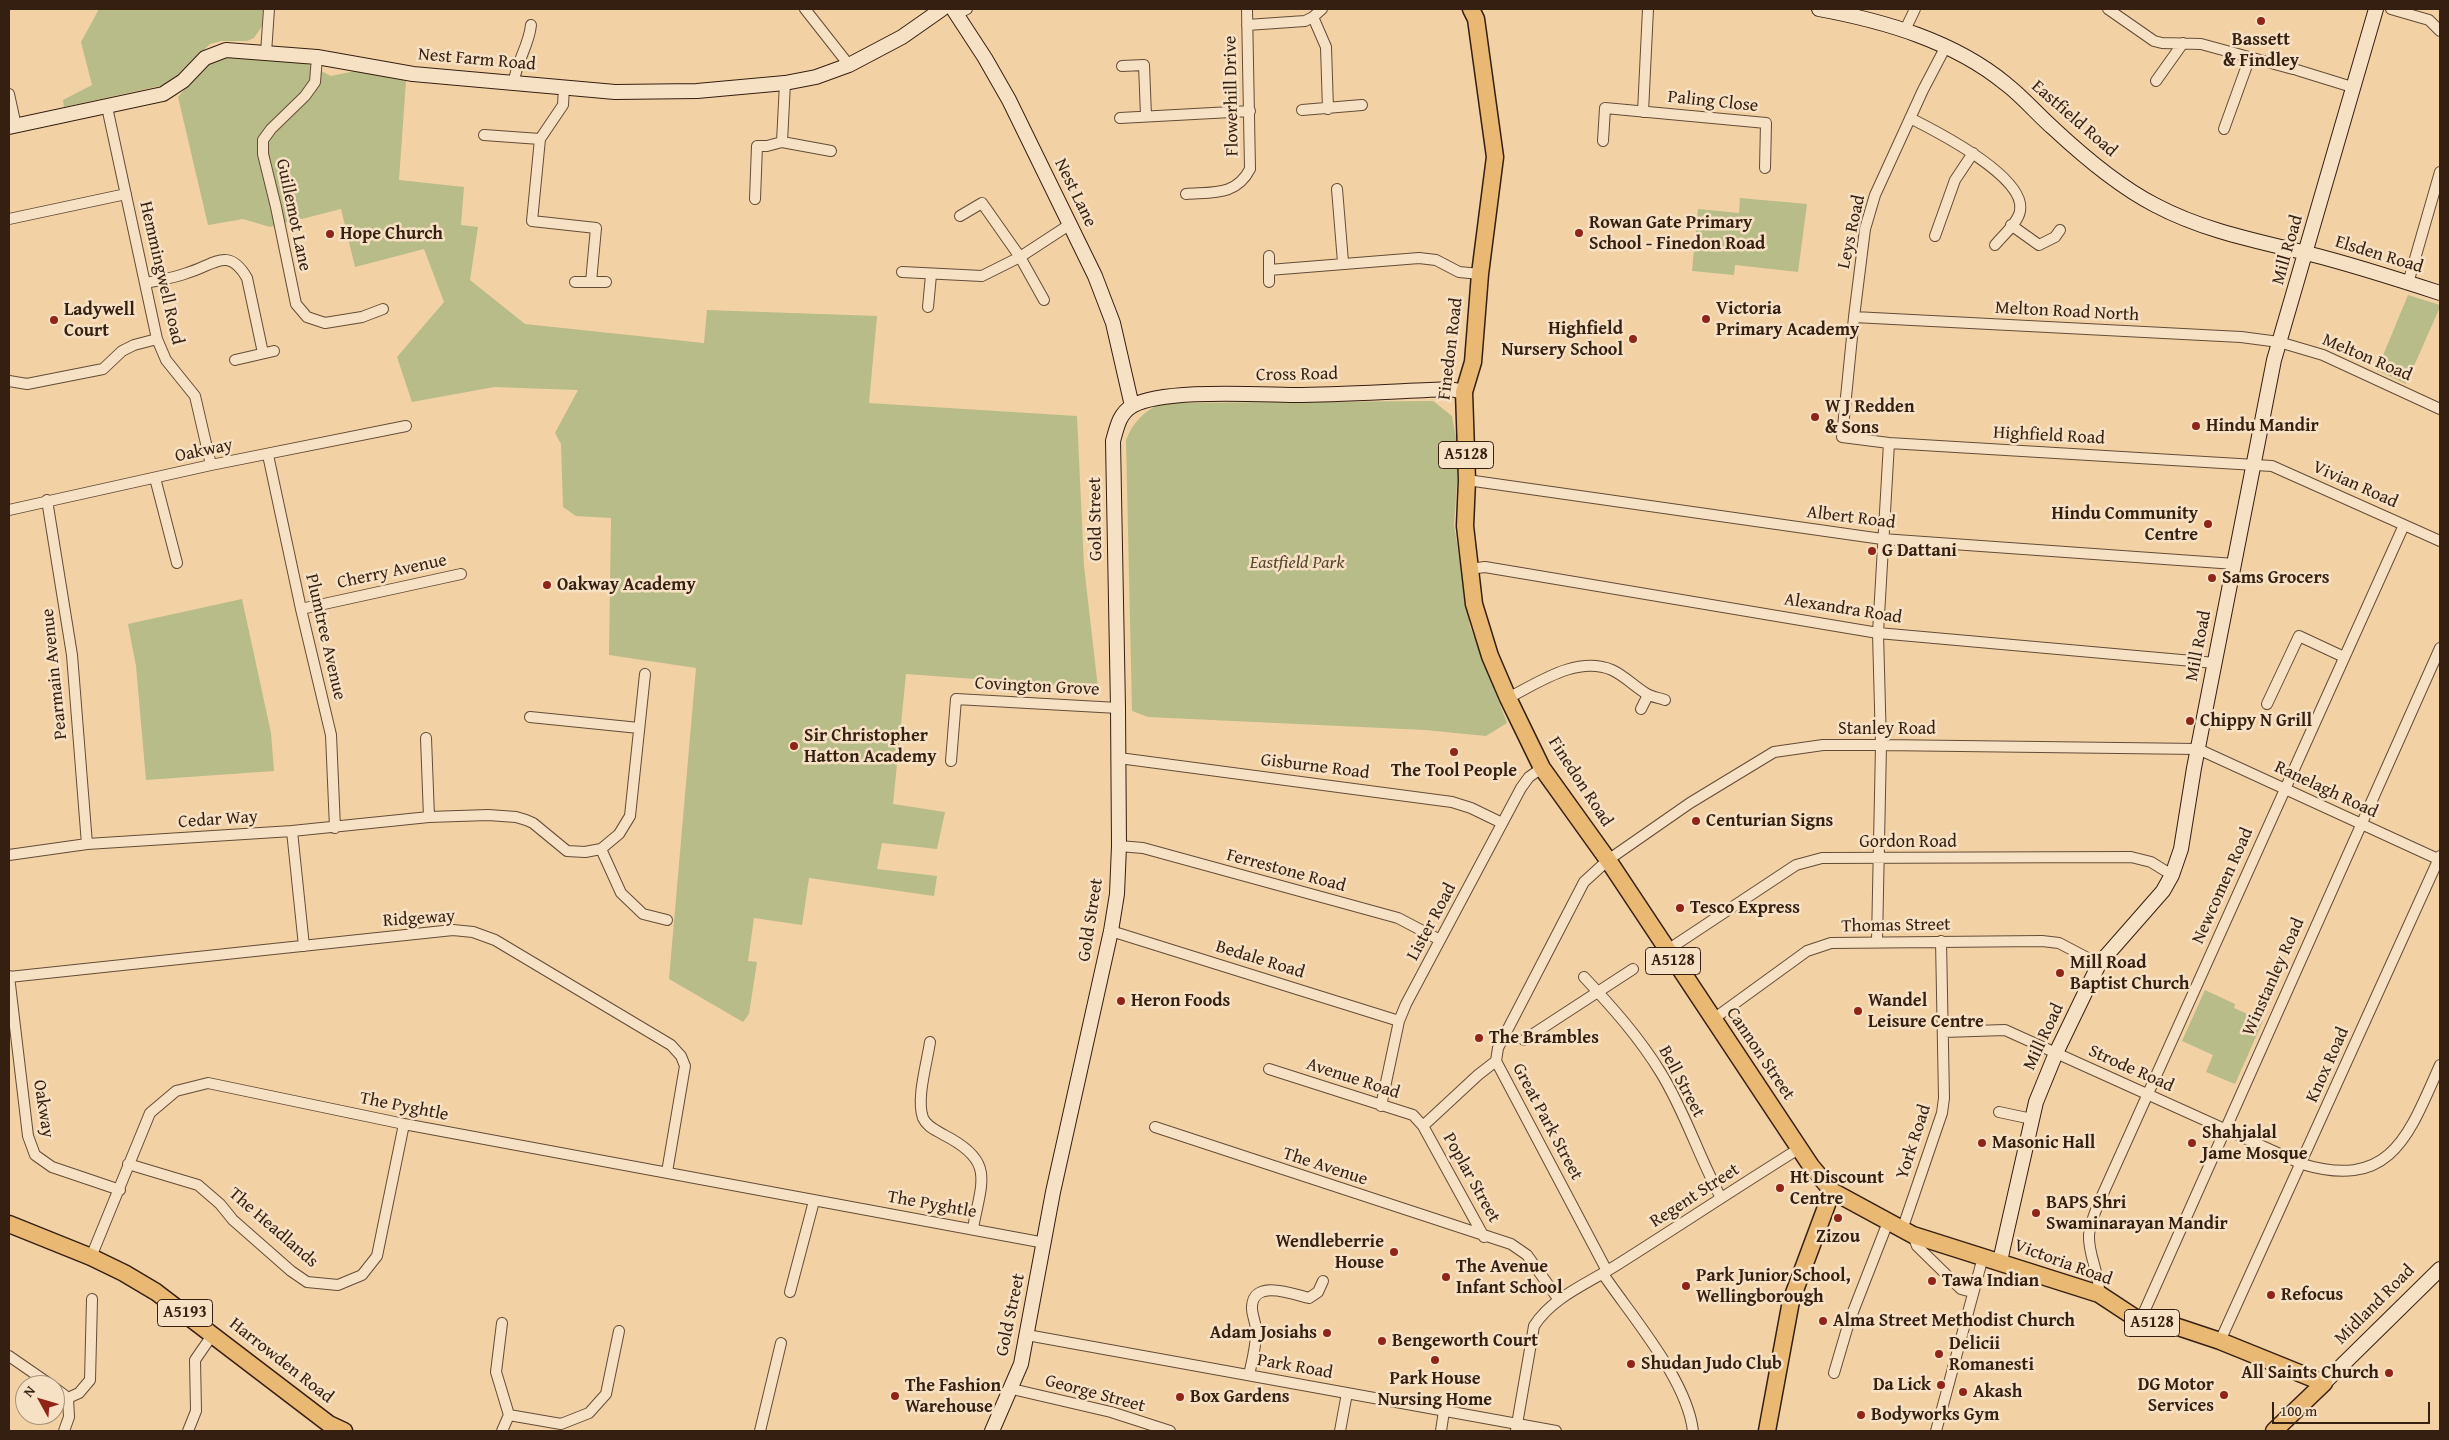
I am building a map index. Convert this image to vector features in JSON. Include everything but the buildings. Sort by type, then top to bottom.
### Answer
[{"type":"main road","name":"Finedon Road","points":[[1475,12],[1495,157],[1480,274],[1473,362],[1464,392],[1467,480],[1465,526],[1474,604],[1490,656],[1542,768],[1608,860]]},
{"type":"main road","name":"Cannon Street","points":[[1608,860],[1666,951],[1814,1171],[1832,1191],[1901,1229],[1983,1257]]},
{"type":"main road","points":[[1767,1431],[1791,1301],[1832,1191]]},
{"type":"main road","name":"Harrowden Road","points":[[9,1224],[91,1257],[124,1273],[156,1292],[329,1424],[344,1431]]},
{"type":"main road","name":"Victoria Road","points":[[1983,1257],[2099,1294],[2140,1321],[2172,1325],[2220,1341],[2324,1383]]},
{"type":"main road","name":"Midland Road","points":[[2274,1431],[2324,1383]]},
{"type":"street","points":[[266,52],[269,9]]},
{"type":"street","points":[[805,9],[850,65]]},
{"type":"street","name":"Nest Farm Road","points":[[12,126],[163,94],[183,81],[205,58],[226,50],[317,57],[413,74],[514,81],[615,92],[698,91],[785,84],[816,77],[850,65],[902,36],[942,9]]},
{"type":"street","name":"Flowerhill Drive","points":[[1186,194],[1222,192],[1235,188],[1244,181],[1250,169],[1247,9]]},
{"type":"street","points":[[1247,25],[1305,21],[1313,18],[1322,9]]},
{"type":"street","name":"Paling Close","points":[[1643,112],[1648,9]]},
{"type":"street","name":"Eastfield Road","points":[[1819,9],[1904,30],[1973,60],[2007,84],[2054,129],[2125,187],[2155,205],[2201,226],[2307,253]]},
{"type":"street","points":[[1904,30],[1914,9]]},
{"type":"street","points":[[2108,9],[2154,40],[2162,43],[2202,44],[2352,87]]},
{"type":"street","name":"Mill Road","points":[[2000,1261],[2036,1102],[2056,1053],[2099,964],[2163,891],[2172,875],[2181,849],[2198,749],[2279,342],[2307,253],[2352,87],[2376,9]]},
{"type":"street","points":[[2392,9],[2430,20],[2440,30]]},
{"type":"street","name":"Nest Lane","points":[[959,10],[1009,100],[1095,276],[1113,323],[1132,406]]},
{"type":"street","points":[[1313,18],[1326,47],[1328,109]]},
{"type":"street","points":[[514,81],[516,67],[529,40],[530,25]]},
{"type":"street","points":[[2156,81],[2183,43]]},
{"type":"street","name":"Leys Road","points":[[1842,437],[1865,229],[1875,194],[1945,48]]},
{"type":"street","name":"Guillemot Lane","points":[[317,57],[315,82],[305,96],[271,129],[263,140],[263,154],[296,304],[306,317],[325,323],[362,317],[383,309]]},
{"type":"street","points":[[2224,129],[2250,57]]},
{"type":"street","points":[[1122,66],[1144,65],[1146,116]]},
{"type":"street","points":[[782,142],[785,84]]},
{"type":"street","points":[[564,87],[563,105],[540,139],[532,220],[596,228],[591,282]]},
{"type":"street","points":[[9,94],[12,126]]},
{"type":"street","points":[[1302,110],[1362,105]]},
{"type":"street","name":"Hemmingwell Road","points":[[108,107],[157,339],[166,360],[195,396],[211,466]]},
{"type":"street","name":"Paling Close","points":[[1603,141],[1605,108],[1766,124],[1765,168]]},
{"type":"street","points":[[1120,118],[1250,111]]},
{"type":"street","points":[[1910,118],[1950,138],[1973,154],[1993,169],[2016,193],[2020,202],[2020,210],[2011,226],[1995,245]]},
{"type":"street","points":[[484,135],[540,139]]},
{"type":"street","points":[[754,198],[757,146],[767,146],[782,142],[831,151]]},
{"type":"street","points":[[1935,236],[1955,180],[1973,154]]},
{"type":"street","points":[[2408,283],[2440,172]]},
{"type":"street","points":[[1337,189],[1343,262]]},
{"type":"street","points":[[9,219],[126,194]]},
{"type":"street","points":[[960,216],[982,203],[1020,257],[1044,300]]},
{"type":"street","points":[[902,272],[979,277],[1020,257],[1070,225]]},
{"type":"street","points":[[2011,226],[2039,245],[2055,237],[2060,230]]},
{"type":"street","name":"Elsden Road","points":[[2307,253],[2440,293]]},
{"type":"street","points":[[1269,256],[1269,282]]},
{"type":"street","points":[[1269,270],[1343,262],[1419,258],[1436,260],[1459,272],[1480,274]]},
{"type":"street","points":[[145,283],[189,273],[213,261],[224,259],[234,262],[242,269],[247,278],[263,353]]},
{"type":"street","points":[[928,307],[930,275]]},
{"type":"street","points":[[575,282],[606,282]]},
{"type":"street","name":"Melton Road North","points":[[1854,317],[2241,337],[2279,342]]},
{"type":"street","points":[[9,381],[27,384],[103,369],[122,351],[134,345],[157,339]]},
{"type":"street","name":"Melton Road","points":[[2279,342],[2344,362],[2440,409]]},
{"type":"street","points":[[234,360],[274,351]]},
{"type":"street","name":"Cross Road","points":[[1132,406],[1153,399],[1177,395],[1302,395],[1450,389],[1464,392]]},
{"type":"street","name":"Gold Street","points":[[992,1431],[1012,1389],[1021,1364],[1053,1192],[1111,931],[1117,894],[1119,846],[1118,708],[1113,441],[1119,419],[1132,406]]},
{"type":"street","name":"Oakway","points":[[9,510],[47,500],[406,426]]},
{"type":"street","name":"Highfield Road","points":[[1842,437],[1888,443],[2255,463]]},
{"type":"street","points":[[1876,941],[1881,744],[1878,633],[1888,443]]},
{"type":"street","name":"Plumtree Avenue","points":[[268,454],[300,609],[331,735],[335,828]]},
{"type":"street","name":"Vivian Road","points":[[2255,463],[2272,466],[2440,541]]},
{"type":"street","points":[[155,478],[177,563]]},
{"type":"street","name":"Albert Road","points":[[1467,480],[1882,539],[2235,564]]},
{"type":"street","name":"Pearmain Avenue","points":[[47,500],[72,655],[87,844]]},
{"type":"street","name":"Newcomen Road","points":[[2099,1294],[2100,1283],[2089,1237],[2090,1225],[2404,525]]},
{"type":"street","name":"Alexandra Road","points":[[1469,569],[1495,568],[1878,633],[2215,663]]},
{"type":"street","name":"Cherry Avenue","points":[[300,609],[461,574]]},
{"type":"street","points":[[2267,704],[2299,636],[2344,657]]},
{"type":"street","name":"Winstanley Road","points":[[2140,1321],[2440,648]]},
{"type":"street","points":[[1508,698],[1559,673],[1587,666],[1600,666],[1612,670],[1648,695],[1665,700]]},
{"type":"street","points":[[645,674],[630,816],[619,834],[601,849],[621,893],[643,914],[667,920]]},
{"type":"street","points":[[1641,709],[1648,695]]},
{"type":"street","name":"Covington Grove","points":[[951,761],[956,699],[1118,708]]},
{"type":"street","points":[[530,717],[639,728]]},
{"type":"street","points":[[426,738],[429,817]]},
{"type":"street","name":"Stanley Road","points":[[1608,860],[1690,803],[1755,761],[1774,752],[1822,745],[1881,744],[2198,749]]},
{"type":"street","name":"Ranelagh Road","points":[[2198,749],[2440,859]]},
{"type":"street","name":"Gisburne Road","points":[[1118,758],[1452,802],[1471,808],[1502,824]]},
{"type":"street","name":"Lister Road","points":[[1381,1106],[1399,1021],[1502,824],[1529,777],[1542,768]]},
{"type":"street","name":"Cedar Way","points":[[9,855],[87,844],[335,828],[429,817],[488,815],[516,817],[533,823],[567,851],[585,852],[601,849]]},
{"type":"street","points":[[292,831],[304,946]]},
{"type":"street","name":"Ferrestone Road","points":[[1119,846],[1143,848],[1398,918],[1440,940]]},
{"type":"street","name":"Gordon Road","points":[[1666,951],[1796,865],[1822,858],[2130,857],[2151,862],[2172,875]]},
{"type":"street","name":"Knox Road","points":[[2220,1341],[2440,859]]},
{"type":"street","name":"Great Park Street","points":[[1608,860],[1584,882],[1498,1048],[1496,1061],[1605,1273],[1679,1384],[1691,1413],[1694,1431]]},
{"type":"street","name":"Ridgeway","points":[[9,977],[453,930],[473,932],[495,940],[671,1045],[681,1056],[685,1066],[667,1172]]},
{"type":"street","name":"Bedale Road","points":[[1111,931],[1399,1021]]},
{"type":"street","name":"Thomas Street","points":[[1712,1020],[1807,951],[1831,943],[1876,941],[2059,943],[2099,964]]},
{"type":"street","name":"York Road","points":[[1834,1373],[1848,1322],[1901,1229],[1942,1113],[1944,1098],[1941,941]]},
{"type":"street","points":[[1524,1040],[1633,969]]},
{"type":"street","name":"Bell Street","points":[[1584,976],[1639,1040],[1661,1073],[1678,1105],[1701,1160],[1721,1198]]},
{"type":"street","name":"Oakway","points":[[9,977],[28,1136],[35,1155],[52,1167],[120,1190]]},
{"type":"street","name":"Strode Road","points":[[1943,1032],[2005,1030],[2302,1164],[2340,1172],[2358,1170],[2389,1156],[2409,1132],[2440,1065]]},
{"type":"street","points":[[930,1042],[921,1110],[924,1121],[931,1128],[961,1143],[970,1151],[981,1167],[982,1178],[974,1228]]},
{"type":"street","points":[[1423,1126],[1478,1074],[1496,1061]]},
{"type":"street","name":"Avenue Road","points":[[1269,1069],[1413,1115],[1423,1126]]},
{"type":"street","name":"The Pyghtle","points":[[91,1257],[150,1113],[176,1091],[208,1083],[404,1124],[814,1201],[974,1228],[1044,1243]]},
{"type":"street","points":[[1999,1112],[2032,1119]]},
{"type":"street","name":"The Headlands","points":[[128,1164],[198,1185],[220,1204],[233,1220],[291,1271],[308,1282],[338,1285],[362,1275],[378,1256],[404,1124]]},
{"type":"street","name":"Poplar Street","points":[[1423,1126],[1484,1237],[1510,1244],[1527,1255],[1559,1300]]},
{"type":"street","name":"The Avenue","points":[[1155,1127],[1484,1237]]},
{"type":"street","name":"Regent Street","points":[[1516,1428],[1534,1326],[1542,1314],[1559,1300],[1605,1273],[1800,1148]]},
{"type":"street","points":[[790,1292],[814,1201]]},
{"type":"street","name":"Cannon Street","points":[[1901,1229],[1961,1289],[1972,1292]]},
{"type":"street","points":[[1936,1431],[1983,1257]]},
{"type":"street","name":"Midland Road","points":[[2324,1383],[2440,1269]]},
{"type":"street","points":[[1248,1375],[1256,1330],[1251,1306],[1254,1297],[1262,1291],[1274,1290],[1309,1298],[1318,1292],[1323,1281]]},
{"type":"street","points":[[68,1398],[79,1393],[90,1380],[92,1298]]},
{"type":"street","points":[[502,1323],[496,1372],[509,1415],[502,1431]]},
{"type":"street","points":[[509,1415],[561,1424],[589,1413],[606,1394],[618,1332]]},
{"type":"street","points":[[188,1431],[196,1410],[195,1360],[213,1334]]},
{"type":"street","name":"Park Road","points":[[1027,1335],[1444,1411],[1516,1428],[1556,1431]]},
{"type":"street","points":[[760,1431],[781,1343]]},
{"type":"street","points":[[9,1356],[37,1375]]},
{"type":"street","name":"George Street","points":[[1012,1389],[1111,1412],[1170,1431]]},
{"type":"street","points":[[1340,1431],[1347,1393]]},
{"type":"street","points":[[64,1431],[69,1417],[68,1398],[65,1396]]},
{"type":"street","points":[[1441,1431],[1444,1411]]},
{"type":"green space","points":[[99,9],[263,9],[262,26],[254,38],[247,41],[221,41],[210,44],[169,84],[64,107],[63,100],[92,85],[81,42]]},
{"type":"green space","points":[[229,56],[299,60],[331,76],[360,70],[406,81],[399,180],[464,187],[461,225],[478,227],[470,280],[525,324],[704,343],[707,310],[877,316],[869,403],[1077,416],[1084,566],[1098,688],[906,674],[893,804],[945,812],[937,849],[882,843],[877,869],[937,876],[934,896],[809,878],[802,925],[754,918],[748,961],[757,962],[749,1014],[743,1022],[669,979],[696,668],[609,655],[611,518],[576,516],[563,507],[561,444],[555,433],[578,390],[494,387],[412,402],[397,357],[444,302],[424,249],[355,267],[341,209],[270,227],[243,219],[208,225],[178,97],[209,63]]},
{"type":"green space","points":[[1740,198],[1807,204],[1798,272],[1735,265],[1734,275],[1692,271],[1698,209],[1739,213]]},
{"type":"green space","points":[[2408,295],[2440,305],[2440,307],[2406,384],[2377,370]]},
{"type":"green space","name":"Eastfield Park","points":[[1433,401],[1452,416],[1459,454],[1454,525],[1470,626],[1507,723],[1486,736],[1425,730],[1148,717],[1132,711],[1126,440],[1139,418],[1160,403]]},
{"type":"green space","points":[[242,599],[271,733],[274,771],[146,780],[136,666],[128,624]]},
{"type":"green space","points":[[2205,990],[2235,1004],[2234,1008],[2263,1021],[2235,1084],[2206,1072],[2213,1055],[2182,1041]]},
{"type":"place","name":"Bassett & Findley","points":[[2261,21]]},
{"type":"place","name":"Rowan Gate Primary School - Finedon Road","points":[[1579,233]]},
{"type":"place","name":"Hope Church","points":[[330,234]]},
{"type":"place","name":"Victoria Primary Academy","points":[[1706,319]]},
{"type":"place","name":"Ladywell Court","points":[[54,320]]},
{"type":"place","name":"Highfield Nursery School","points":[[1633,339]]},
{"type":"place","name":"W J Redden & Sons","points":[[1815,417]]},
{"type":"place","name":"Hindu Mandir","points":[[2196,426]]},
{"type":"place","name":"Hindu Community Centre","points":[[2208,524]]},
{"type":"place","name":"G Dattani","points":[[1872,551]]},
{"type":"place","name":"Sams Grocers","points":[[2212,578]]},
{"type":"place","name":"Oakway Academy","points":[[547,585]]},
{"type":"place","name":"Chippy N Grill","points":[[2190,721]]},
{"type":"place","name":"Sir Christopher Hatton Academy","points":[[794,746]]},
{"type":"place","name":"The Tool People","points":[[1454,752]]},
{"type":"place","name":"Centurian Signs","points":[[1696,821]]},
{"type":"place","name":"Tesco Express","points":[[1680,908]]},
{"type":"place","name":"Mill Road Baptist Church","points":[[2060,973]]},
{"type":"place","name":"Heron Foods","points":[[1121,1001]]},
{"type":"place","name":"Wandel Leisure Centre","points":[[1858,1011]]},
{"type":"place","name":"The Brambles","points":[[1479,1038]]},
{"type":"place","name":"Masonic Hall","points":[[1982,1143]]},
{"type":"place","name":"Shahjalal Jame Mosque","points":[[2192,1143]]},
{"type":"place","name":"Ht Discount Centre","points":[[1780,1188]]},
{"type":"place","name":"BAPS Shri Swaminarayan Mandir","points":[[2036,1213]]},
{"type":"place","name":"Zizou","points":[[1838,1218]]},
{"type":"place","name":"Wendleberrie House","points":[[1394,1252]]},
{"type":"place","name":"The Avenue Infant School","points":[[1446,1277]]},
{"type":"place","name":"Tawa Indian","points":[[1932,1281]]},
{"type":"place","name":"Park Junior School, Wellingborough","points":[[1686,1286]]},
{"type":"place","name":"Refocus","points":[[2271,1295]]},
{"type":"place","name":"Alma Street Methodist Church","points":[[1823,1321]]},
{"type":"place","name":"Adam Josiahs","points":[[1327,1333]]},
{"type":"place","name":"Bengeworth Court","points":[[1382,1341]]},
{"type":"place","name":"Delicii Romanesti","points":[[1939,1354]]},
{"type":"place","name":"Park House Nursing Home","points":[[1435,1360]]},
{"type":"place","name":"Shudan Judo Club","points":[[1631,1364]]},
{"type":"place","name":"All Saints Church","points":[[2389,1373]]},
{"type":"place","name":"Da Lick","points":[[1941,1385]]},
{"type":"place","name":"Akash","points":[[1963,1392]]},
{"type":"place","name":"DG Motor Services","points":[[2224,1395]]},
{"type":"place","name":"The Fashion Warehouse","points":[[895,1396]]},
{"type":"place","name":"Box Gardens","points":[[1180,1397]]},
{"type":"place","name":"Bodyworks Gym","points":[[1861,1415]]}]
